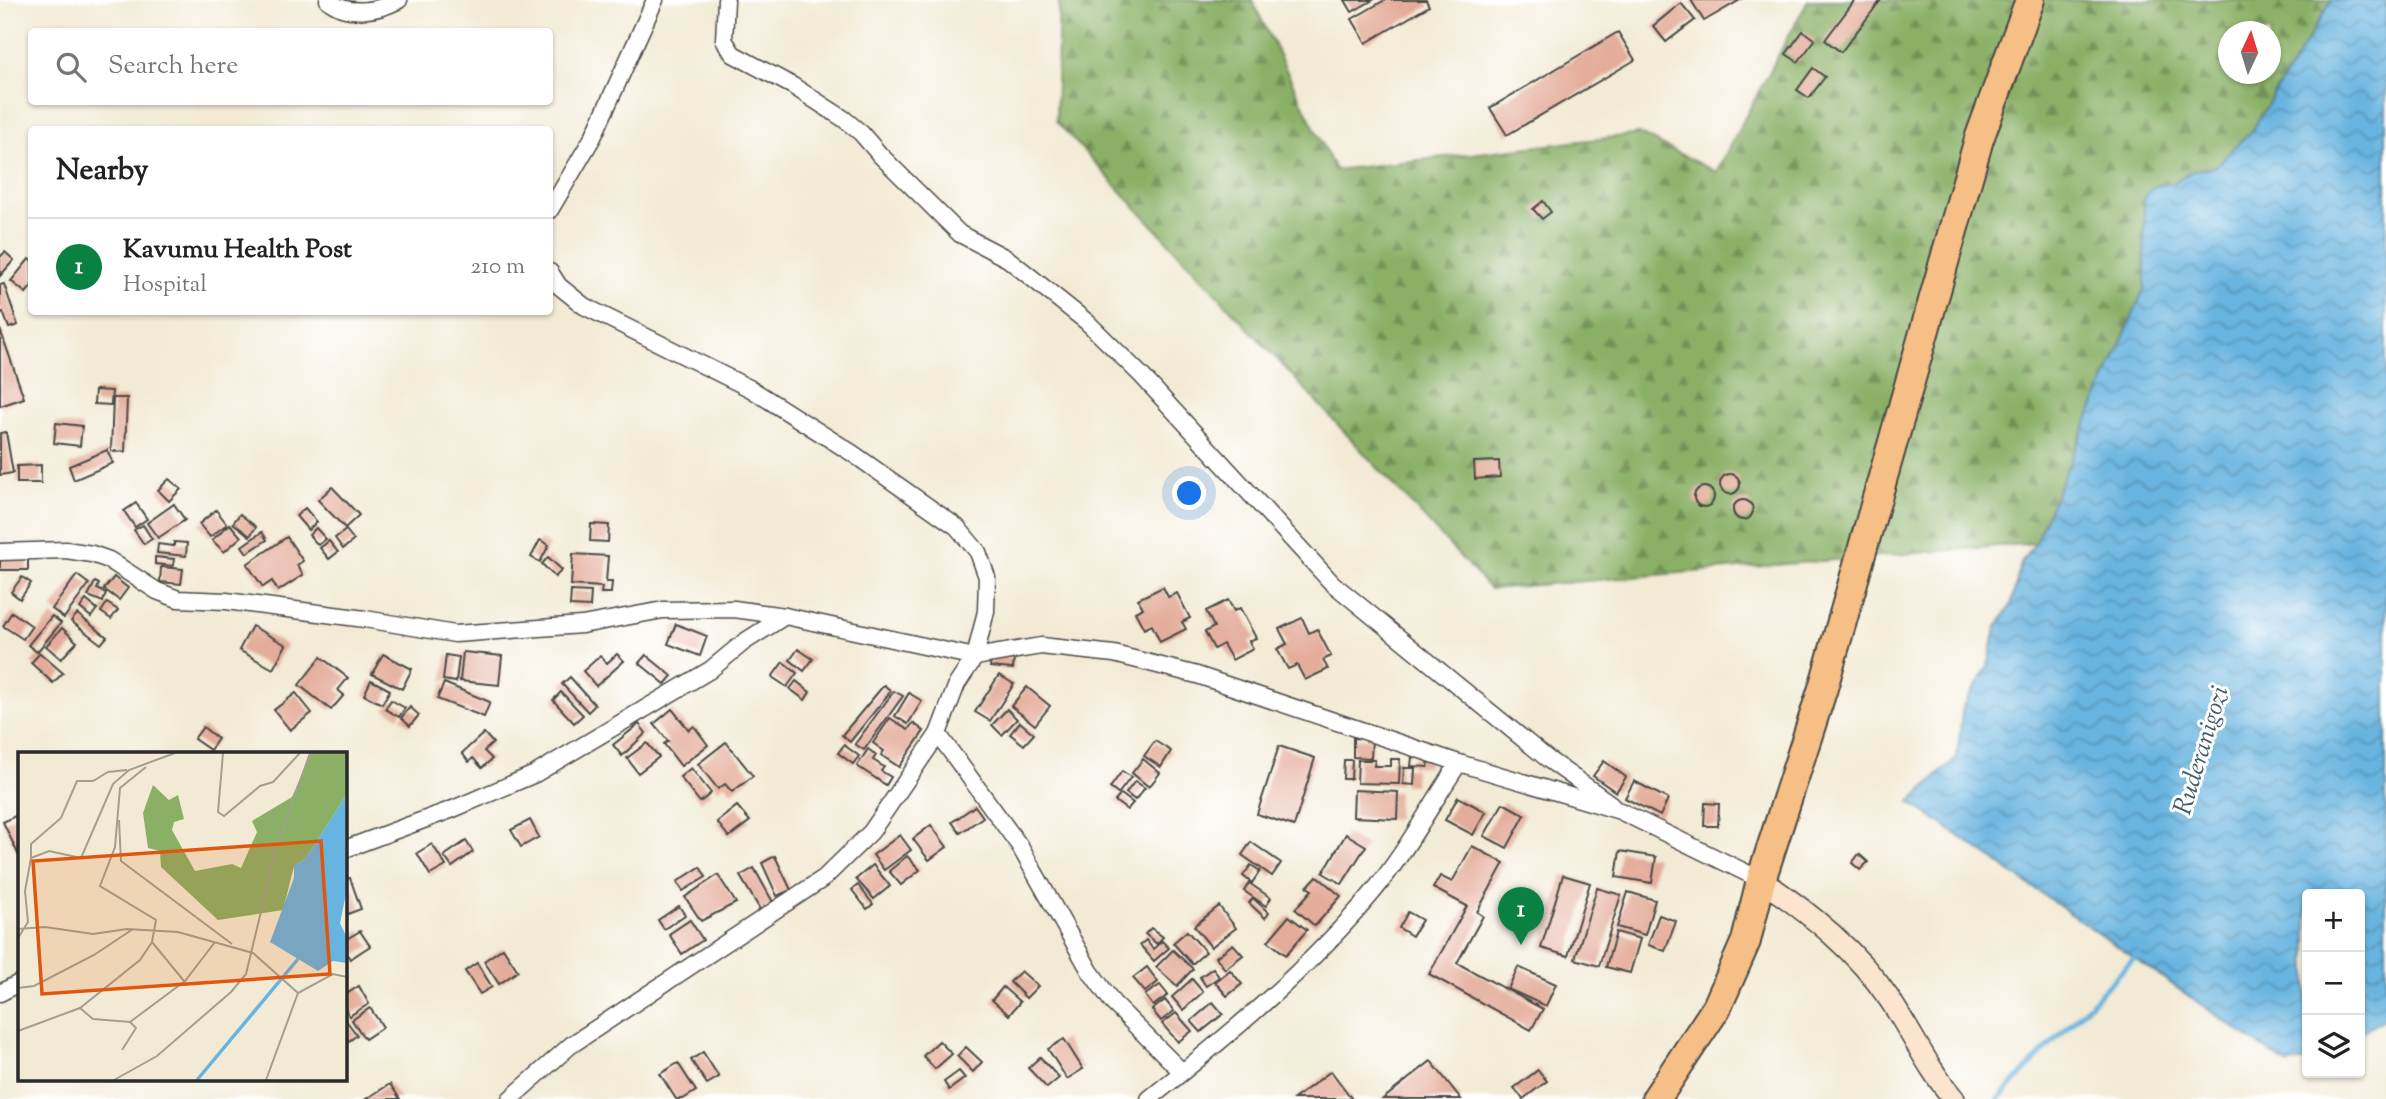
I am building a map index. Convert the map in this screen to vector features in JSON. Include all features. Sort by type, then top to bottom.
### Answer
[{"type":"highway","points":[[1656,1099],[1717,1007],[1746,941],[1762,880],[1824,688],[1979,139],[2030,0]]},
{"type":"street","points":[[328,0],[346,9],[371,10],[399,0]]},
{"type":"street","points":[[553,205],[593,137],[655,0]]},
{"type":"street","points":[[726,0],[724,40],[733,54],[793,86],[844,119],[862,133],[880,155],[960,233],[1008,259],[1087,322],[1150,384],[1332,583],[1549,760],[1620,811]]},
{"type":"street","points":[[510,1099],[571,1045],[824,878],[871,832],[938,734],[957,684],[975,657],[986,611],[987,578],[978,552],[957,527],[852,453],[751,389],[584,306],[559,286],[553,277]]},
{"type":"street","points":[[0,552],[66,550],[92,554],[109,560],[157,591],[178,599],[226,601],[455,634],[582,625],[663,610],[699,608],[785,615],[975,657],[1041,646],[1157,663],[1459,763],[1620,811],[1762,880],[1804,909],[1842,944],[1889,998],[1941,1084],[1954,1099]]},
{"type":"street","points":[[346,849],[453,809],[535,774],[710,670],[744,642],[785,615]]},
{"type":"street","points":[[938,734],[1019,845],[1105,992],[1182,1072]]},
{"type":"street","points":[[1149,1099],[1284,984],[1373,892],[1400,856],[1459,763]]},
{"type":"street","points":[[0,993],[18,983]]},
{"type":"green space","points":[[1059,0],[1252,0],[1335,170],[1640,134],[1716,172],[1808,0],[2332,0],[2281,83],[2281,21],[2218,21],[2218,84],[2280,84],[2252,130],[2216,166],[2193,171],[2173,183],[2155,186],[2144,204],[2145,287],[2035,543],[1490,589],[1056,121]]},
{"type":"water","points":[[2332,0],[2386,0],[2386,1018],[2365,1030],[2365,889],[2302,889],[2302,1061],[2288,1065],[1910,802],[1957,757],[1963,706],[1988,667],[1996,628],[2011,605],[2021,563],[2035,543],[2145,287],[2144,196],[2155,186],[2173,183],[2192,171],[2216,166],[2252,130]]},
{"type":"building","points":[[1345,0],[1373,0],[1352,12]]},
{"type":"building","points":[[1385,0],[1426,0],[1429,6],[1366,43],[1352,19]]},
{"type":"building","points":[[1691,0],[1740,0],[1704,21]]},
{"type":"building","points":[[1855,0],[1881,0],[1841,52],[1825,40]]},
{"type":"building","points":[[1681,3],[1695,20],[1666,42],[1653,26]]},
{"type":"building","points":[[1803,31],[1815,40],[1798,62],[1786,54]]},
{"type":"building","points":[[1618,32],[1635,60],[1507,135],[1490,108]]},
{"type":"building","points":[[1813,68],[1825,77],[1809,98],[1797,90]]},
{"type":"building","points":[[1543,201],[1551,212],[1542,219],[1533,209]]},
{"type":"building","points":[[5,252],[14,260],[0,276],[0,257]]},
{"type":"building","points":[[28,260],[28,291],[26,293],[11,281]]},
{"type":"building","points":[[4,284],[18,325],[9,328],[3,312],[0,313],[0,285]]},
{"type":"building","points":[[0,329],[24,398],[0,406]]},
{"type":"building","points":[[95,390],[112,391],[111,405],[94,404]]},
{"type":"building","points":[[113,398],[127,398],[125,452],[111,451]]},
{"type":"building","points":[[56,423],[82,426],[80,446],[54,443]]},
{"type":"building","points":[[6,432],[13,473],[0,475],[0,433]]},
{"type":"building","points":[[107,450],[113,463],[74,480],[69,466]]},
{"type":"building","points":[[1499,461],[1500,477],[1475,479],[1474,462]]},
{"type":"building","points":[[41,465],[41,483],[17,483],[17,466]]},
{"type":"building","points":[[1730,474],[1737,477],[1740,484],[1737,491],[1730,494],[1723,491],[1720,484],[1723,477]]},
{"type":"building","points":[[169,479],[181,489],[169,501],[158,490]]},
{"type":"building","points":[[332,487],[359,515],[345,528],[318,500]]},
{"type":"building","points":[[1704,487],[1711,490],[1714,497],[1711,504],[1704,507],[1697,504],[1694,497],[1697,490]]},
{"type":"building","points":[[1743,500],[1750,503],[1753,510],[1750,517],[1743,520],[1736,517],[1733,510],[1736,503]]},
{"type":"building","points":[[136,503],[147,519],[135,527],[124,511]]},
{"type":"building","points":[[174,504],[185,520],[158,538],[147,523]]},
{"type":"building","points":[[305,508],[317,522],[308,530],[296,516]]},
{"type":"building","points":[[216,510],[227,524],[210,537],[199,524]]},
{"type":"building","points":[[240,514],[256,527],[250,536],[233,523]]},
{"type":"building","points":[[230,524],[241,537],[224,552],[212,540]]},
{"type":"building","points":[[591,524],[609,525],[608,542],[590,541]]},
{"type":"building","points":[[143,525],[152,539],[144,544],[134,530]]},
{"type":"building","points":[[316,528],[326,539],[318,545],[309,535]]},
{"type":"building","points":[[346,530],[354,540],[343,549],[335,538]]},
{"type":"building","points":[[262,532],[267,540],[247,553],[242,546]]},
{"type":"building","points":[[287,537],[303,561],[297,565],[303,575],[278,591],[272,581],[263,587],[247,564]]},
{"type":"building","points":[[540,540],[549,545],[540,562],[531,557]]},
{"type":"building","points":[[329,541],[338,552],[329,559],[320,548]]},
{"type":"building","points":[[174,542],[187,543],[186,556],[157,553],[158,544],[174,546]]},
{"type":"building","points":[[573,554],[608,556],[606,582],[612,582],[611,593],[601,593],[602,587],[571,585]]},
{"type":"building","points":[[155,557],[174,559],[173,566],[155,564]]},
{"type":"building","points":[[548,557],[562,570],[555,577],[542,564]]},
{"type":"building","points":[[0,558],[28,558],[28,570],[0,570]]},
{"type":"building","points":[[161,567],[183,569],[181,584],[160,582]]},
{"type":"building","points":[[77,575],[89,584],[64,618],[52,609]]},
{"type":"building","points":[[22,577],[31,583],[20,599],[11,592]]},
{"type":"building","points":[[114,577],[128,588],[119,600],[104,589]]},
{"type":"building","points":[[95,582],[99,584],[97,589],[106,593],[103,602],[88,596]]},
{"type":"building","points":[[1163,587],[1168,597],[1177,593],[1190,618],[1182,622],[1186,629],[1160,642],[1152,625],[1144,629],[1135,612],[1143,608],[1138,599]]},
{"type":"building","points":[[571,591],[591,592],[590,607],[570,606]]},
{"type":"building","points":[[86,600],[97,609],[91,617],[80,608]]},
{"type":"building","points":[[1228,600],[1234,611],[1240,608],[1256,638],[1249,641],[1253,649],[1232,660],[1223,644],[1214,649],[1205,632],[1214,627],[1206,611]]},
{"type":"building","points":[[107,603],[118,610],[111,619],[101,612]]},
{"type":"building","points":[[12,612],[32,626],[23,639],[3,626]]},
{"type":"building","points":[[77,614],[107,637],[101,644],[71,621]]},
{"type":"building","points":[[52,616],[61,623],[37,652],[28,645]]},
{"type":"building","points":[[1302,618],[1309,633],[1317,629],[1331,656],[1323,660],[1328,669],[1305,680],[1297,665],[1288,669],[1277,649],[1287,644],[1279,629]]},
{"type":"building","points":[[676,624],[707,636],[700,656],[668,644]]},
{"type":"building","points":[[252,626],[286,645],[273,669],[239,650]]},
{"type":"building","points":[[62,628],[77,642],[61,659],[46,646]]},
{"type":"building","points":[[798,649],[813,659],[804,671],[790,660]]},
{"type":"building","points":[[463,652],[502,656],[499,685],[460,681]]},
{"type":"building","points":[[40,653],[63,673],[53,683],[31,663]]},
{"type":"building","points":[[383,654],[412,669],[402,689],[372,674]]},
{"type":"building","points":[[617,654],[624,661],[596,686],[583,671],[600,656],[607,663]]},
{"type":"building","points":[[446,655],[459,657],[456,682],[443,680]]},
{"type":"building","points":[[646,655],[672,676],[665,684],[639,663]]},
{"type":"building","points":[[992,656],[1014,658],[1013,669],[990,667]]},
{"type":"building","points":[[321,657],[348,678],[338,690],[344,695],[331,710],[299,685]]},
{"type":"building","points":[[783,662],[797,673],[787,687],[772,677]]},
{"type":"building","points":[[999,675],[1014,684],[990,721],[975,712]]},
{"type":"building","points":[[570,677],[595,705],[588,712],[562,684]]},
{"type":"building","points":[[371,680],[390,690],[382,704],[364,695]]},
{"type":"building","points":[[796,681],[810,692],[805,700],[790,689]]},
{"type":"building","points":[[444,683],[490,702],[484,717],[437,699]]},
{"type":"building","points":[[884,685],[891,691],[850,742],[842,735]]},
{"type":"building","points":[[1027,687],[1050,706],[1035,725],[1011,706]]},
{"type":"building","points":[[894,691],[903,696],[864,750],[855,744]]},
{"type":"building","points":[[561,692],[583,715],[574,723],[553,700]]},
{"type":"building","points":[[296,693],[312,713],[290,730],[274,710]]},
{"type":"building","points":[[909,693],[922,701],[908,724],[895,716]]},
{"type":"building","points":[[391,700],[405,708],[399,717],[385,709]]},
{"type":"building","points":[[410,707],[419,715],[410,726],[401,718]]},
{"type":"building","points":[[672,709],[689,730],[694,726],[708,745],[681,766],[664,744],[668,741],[654,724]]},
{"type":"building","points":[[1007,709],[1017,719],[1002,735],[992,725]]},
{"type":"building","points":[[890,718],[908,730],[913,723],[924,731],[899,767],[881,755],[884,751],[873,743]]},
{"type":"building","points":[[1020,722],[1034,734],[1024,745],[1010,734]]},
{"type":"building","points":[[639,724],[646,733],[622,756],[613,745]]},
{"type":"building","points":[[203,727],[218,739],[210,750],[194,739]]},
{"type":"building","points":[[484,733],[493,743],[484,751],[492,759],[482,768],[473,758],[469,762],[462,753]]},
{"type":"building","points":[[1353,738],[1372,739],[1371,758],[1353,757]]},
{"type":"building","points":[[1155,741],[1171,751],[1161,767],[1144,756]]},
{"type":"building","points":[[726,742],[753,776],[732,792],[725,784],[718,789],[698,764]]},
{"type":"building","points":[[647,743],[659,757],[638,773],[627,758]]},
{"type":"building","points":[[844,745],[859,756],[853,764],[838,753]]},
{"type":"building","points":[[1279,746],[1315,758],[1294,826],[1257,814]]},
{"type":"building","points":[[868,749],[876,755],[873,760],[884,767],[881,771],[891,777],[886,785],[857,766]]},
{"type":"building","points":[[1412,757],[1429,758],[1428,767],[1411,766]]},
{"type":"building","points":[[1143,759],[1160,773],[1149,787],[1132,773]]},
{"type":"building","points":[[1391,759],[1400,759],[1399,784],[1357,783],[1358,760],[1375,760],[1374,766],[1391,766]]},
{"type":"building","points":[[1344,760],[1352,760],[1351,779],[1343,779]]},
{"type":"building","points":[[1604,761],[1626,777],[1616,792],[1593,776]]},
{"type":"building","points":[[691,768],[711,793],[700,802],[680,777]]},
{"type":"building","points":[[1404,768],[1415,768],[1414,785],[1403,784]]},
{"type":"building","points":[[1122,771],[1131,777],[1118,794],[1110,788]]},
{"type":"building","points":[[1135,781],[1145,788],[1135,800],[1126,793]]},
{"type":"building","points":[[1634,781],[1668,799],[1660,816],[1625,798]]},
{"type":"building","points":[[1354,790],[1398,792],[1397,819],[1353,817]]},
{"type":"building","points":[[1121,794],[1133,803],[1127,810],[1115,801]]},
{"type":"building","points":[[1458,797],[1486,812],[1473,835],[1445,820]]},
{"type":"building","points":[[1503,803],[1525,815],[1507,848],[1484,836]]},
{"type":"building","points":[[1705,803],[1719,804],[1718,826],[1704,826]]},
{"type":"building","points":[[737,806],[750,821],[729,837],[717,822]]},
{"type":"building","points":[[975,806],[983,817],[960,833],[952,822]]},
{"type":"building","points":[[18,814],[18,854],[3,822]]},
{"type":"building","points":[[530,820],[539,837],[521,847],[511,830]]},
{"type":"building","points":[[931,825],[947,847],[929,860],[913,839]]},
{"type":"building","points":[[1346,834],[1366,846],[1342,884],[1323,873]]},
{"type":"building","points":[[900,835],[911,850],[884,870],[873,855]]},
{"type":"building","points":[[466,841],[473,852],[452,867],[444,856]]},
{"type":"building","points":[[1251,842],[1281,863],[1272,876],[1242,855]]},
{"type":"building","points":[[432,844],[446,866],[430,875],[417,853]]},
{"type":"building","points":[[1472,846],[1504,863],[1477,912],[1483,916],[1457,963],[1543,1009],[1531,1030],[1429,974],[1467,906],[1433,888],[1440,876],[1452,882]]},
{"type":"building","points":[[1620,851],[1656,857],[1652,883],[1616,877]]},
{"type":"building","points":[[1859,854],[1868,862],[1860,870],[1852,863]]},
{"type":"building","points":[[775,856],[791,890],[777,896],[762,863]]},
{"type":"building","points":[[907,856],[920,870],[901,885],[889,871]]},
{"type":"building","points":[[873,865],[890,886],[874,899],[856,879]]},
{"type":"building","points":[[1251,865],[1260,871],[1252,883],[1243,876]]},
{"type":"building","points":[[700,867],[706,877],[683,891],[677,882]]},
{"type":"building","points":[[754,868],[774,904],[761,911],[740,876]]},
{"type":"building","points":[[718,875],[736,903],[701,921],[685,897]]},
{"type":"building","points":[[1563,875],[1590,883],[1568,956],[1541,948]]},
{"type":"building","points":[[1317,876],[1341,896],[1315,926],[1295,909],[1312,890],[1307,887]]},
{"type":"building","points":[[350,878],[361,909],[346,915],[346,879]]},
{"type":"building","points":[[1249,883],[1271,898],[1266,906],[1244,891]]},
{"type":"building","points":[[858,885],[873,904],[867,909],[852,890]]},
{"type":"building","points":[[1597,888],[1621,895],[1599,966],[1575,959]]},
{"type":"building","points":[[1628,892],[1655,900],[1645,935],[1617,927]]},
{"type":"building","points":[[1253,898],[1269,913],[1265,918],[1249,903]]},
{"type":"building","points":[[679,906],[685,915],[664,929],[658,920]]},
{"type":"building","points":[[1219,906],[1236,928],[1211,947],[1194,926]]},
{"type":"building","points":[[1408,912],[1422,920],[1412,936],[1399,928]]},
{"type":"building","points":[[1659,915],[1676,921],[1665,951],[1648,945]]},
{"type":"building","points":[[1289,916],[1307,930],[1286,955],[1268,941]]},
{"type":"building","points":[[690,920],[703,940],[682,954],[669,934]]},
{"type":"building","points":[[1151,928],[1163,937],[1157,944],[1145,934]]},
{"type":"building","points":[[360,931],[370,946],[350,959],[346,953],[346,939]]},
{"type":"building","points":[[1187,931],[1206,952],[1192,964],[1173,943]]},
{"type":"building","points":[[1616,932],[1640,939],[1630,973],[1606,967]]},
{"type":"building","points":[[1146,940],[1153,949],[1162,941],[1169,948],[1154,961],[1140,945]]},
{"type":"building","points":[[1233,944],[1243,955],[1225,969],[1216,957]]},
{"type":"building","points":[[503,948],[518,971],[499,984],[484,961]]},
{"type":"building","points":[[1173,950],[1193,969],[1177,986],[1156,967]]},
{"type":"building","points":[[477,963],[492,987],[480,994],[465,971]]},
{"type":"building","points":[[1147,967],[1158,982],[1145,992],[1133,978]]},
{"type":"building","points":[[1518,967],[1556,984],[1546,1006],[1508,989]]},
{"type":"building","points":[[1213,968],[1219,977],[1206,986],[1200,977]]},
{"type":"building","points":[[1230,970],[1242,984],[1227,996],[1215,982]]},
{"type":"building","points":[[1021,971],[1038,986],[1026,998],[1010,982]]},
{"type":"building","points":[[1192,979],[1203,992],[1183,1010],[1172,997]]},
{"type":"building","points":[[1160,985],[1168,995],[1153,1006],[1145,995]]},
{"type":"building","points":[[359,986],[369,1004],[349,1016],[346,1011],[346,994]]},
{"type":"building","points":[[1003,987],[1020,1002],[1009,1015],[992,1000]]},
{"type":"building","points":[[1165,1000],[1174,1011],[1161,1021],[1152,1010]]},
{"type":"building","points":[[1213,1002],[1223,1014],[1201,1032],[1191,1021]]},
{"type":"building","points":[[370,1008],[383,1027],[365,1039],[352,1020]]},
{"type":"building","points":[[1176,1013],[1192,1031],[1178,1042],[1162,1024]]},
{"type":"building","points":[[346,1020],[357,1035],[349,1041],[346,1037]]},
{"type":"building","points":[[1064,1039],[1083,1069],[1067,1079],[1048,1049]]},
{"type":"building","points":[[939,1041],[952,1054],[935,1069],[923,1056]]},
{"type":"building","points":[[966,1047],[982,1062],[973,1072],[957,1056]]},
{"type":"building","points":[[703,1052],[719,1077],[707,1084],[691,1060]]},
{"type":"building","points":[[1040,1057],[1059,1078],[1047,1088],[1028,1068]]},
{"type":"building","points":[[1431,1061],[1461,1099],[1383,1099]]},
{"type":"building","points":[[678,1063],[696,1091],[683,1099],[676,1099],[660,1074]]},
{"type":"building","points":[[1538,1070],[1547,1081],[1523,1099],[1514,1088]]},
{"type":"building","points":[[959,1071],[965,1078],[949,1090],[944,1082]]},
{"type":"building","points":[[1331,1071],[1352,1099],[1294,1099]]},
{"type":"building","points":[[390,1084],[400,1099],[366,1099]]},
{"type":"waterway","name":"Ruderanigozi","points":[[1998,1099],[2139,953]]},
{"type":"place","name":"Kavumu Health Post","points":[[1521,945]]}]
